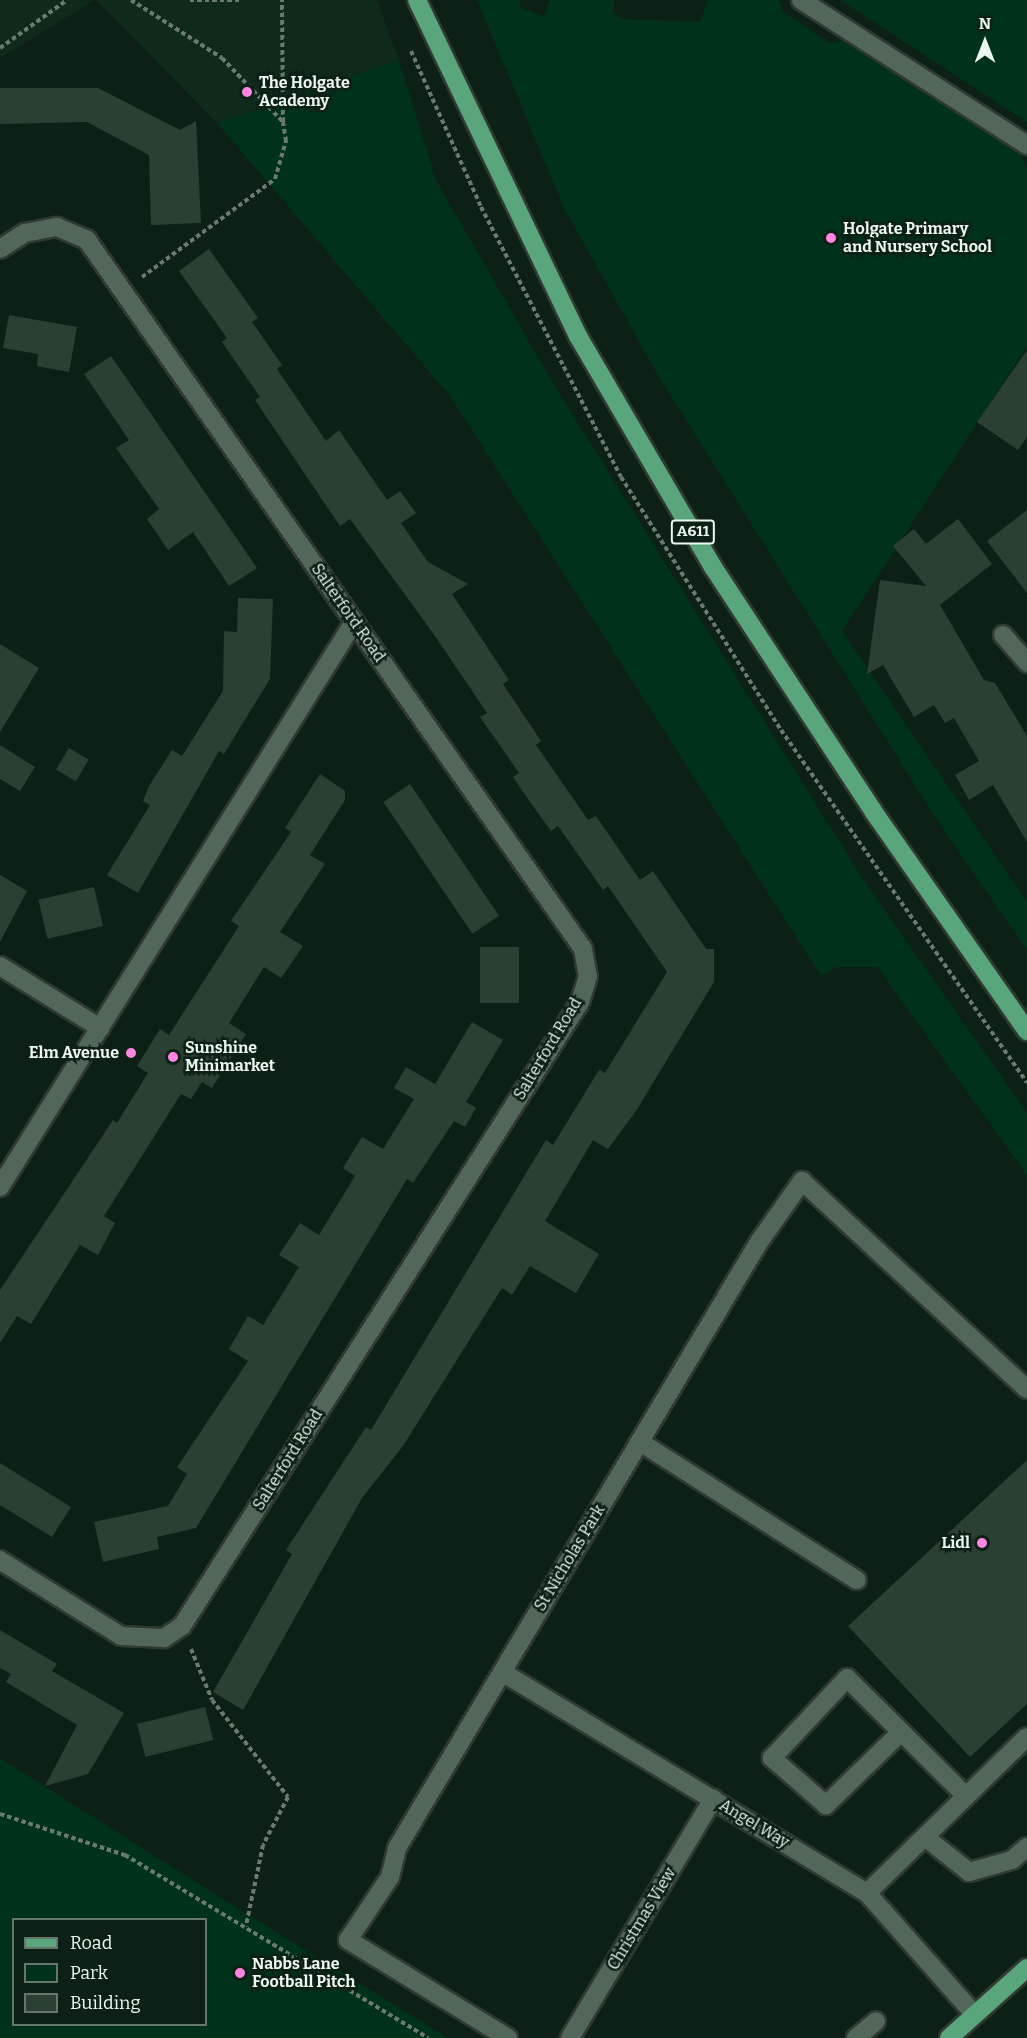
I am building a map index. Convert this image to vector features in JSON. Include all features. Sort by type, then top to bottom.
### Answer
[{"type":"main road","name":"A611","points":[[417,0],[578,336],[713,567],[873,811],[1027,1031]]},
{"type":"main road","points":[[949,2038],[1027,1968]]},
{"type":"street","points":[[801,0],[1027,145]]},
{"type":"street","name":"Salterford Road","points":[[0,249],[25,233],[57,227],[87,240],[583,949],[588,976],[580,1002],[182,1626]]},
{"type":"street","points":[[0,1187],[354,622]]},
{"type":"street","points":[[1003,635],[1027,663]]},
{"type":"street","points":[[0,966],[100,1028]]},
{"type":"street","name":"St Nicholas Park","points":[[508,2038],[348,1940],[390,1877],[397,1848],[759,1242],[802,1181],[1027,1389]]},
{"type":"street","points":[[640,1442],[856,1580]]},
{"type":"street","points":[[0,1560],[121,1636],[145,1641],[164,1638],[182,1626]]},
{"type":"street","name":"Angel Way","points":[[502,1672],[867,1893],[974,2014]]},
{"type":"street","points":[[901,1732],[826,1805],[772,1758],[847,1678],[966,1796]]},
{"type":"street","points":[[867,1893],[1027,1737]]},
{"type":"street","name":"Christmas View","points":[[570,2038],[713,1799]]},
{"type":"street","points":[[925,1837],[969,1872],[1011,1860],[1027,1847]]},
{"type":"street","points":[[856,2038],[876,2020]]},
{"type":"path","points":[[0,48],[67,0]]},
{"type":"path","points":[[131,0],[222,58],[283,122]]},
{"type":"path","points":[[190,0],[242,0]]},
{"type":"path","points":[[122,291],[276,179],[286,141],[283,122],[282,0]]},
{"type":"path","points":[[182,1626],[212,1700],[288,1797],[263,1845],[246,1926]]},
{"type":"path","points":[[0,1814],[125,1855],[428,2038]]},
{"type":"shaded area","points":[[0,0],[95,0],[0,58]]},
{"type":"shaded area","name":"The Holgate Academy","points":[[96,0],[377,0],[399,60],[217,123]]},
{"type":"green space","name":"Holgate Primary and Nursery School","points":[[477,0],[521,0],[519,7],[544,16],[550,0],[614,0],[614,13],[622,19],[700,22],[708,0],[779,0],[782,11],[829,43],[842,41],[1016,145],[1027,169],[1027,346],[842,631],[1027,902],[1027,950],[938,822],[656,372],[564,208]]},
{"type":"green space","points":[[840,0],[1027,0],[1027,122]]},
{"type":"green space","points":[[399,60],[436,180],[549,377],[862,878],[1027,1113],[1027,1175],[877,967],[837,967],[821,976],[450,396],[217,123]]},
{"type":"green space","points":[[0,1758],[218,1896],[448,2038],[0,2038]]},
{"type":"building","points":[[0,88],[98,88],[180,130],[196,121],[201,223],[151,225],[149,155],[87,122],[0,124]]},
{"type":"building","points":[[209,249],[258,318],[252,322],[282,365],[277,369],[326,441],[339,430],[387,500],[400,491],[416,513],[401,523],[428,562],[468,584],[452,594],[509,680],[503,684],[541,741],[536,745],[588,820],[596,816],[640,880],[653,871],[706,949],[714,949],[714,982],[636,1111],[608,1149],[593,1140],[545,1221],[599,1254],[576,1293],[530,1266],[512,1295],[502,1288],[403,1446],[362,1498],[243,1710],[213,1692],[292,1554],[286,1550],[366,1427],[371,1430],[546,1140],[553,1145],[599,1070],[605,1073],[667,972],[608,886],[603,890],[558,826],[551,831],[530,802],[513,777],[519,773],[480,717],[487,713],[435,636],[350,519],[340,526],[255,400],[260,397],[222,342],[227,338],[179,271]]},
{"type":"building","points":[[9,315],[77,327],[69,372],[37,366],[38,354],[3,348]]},
{"type":"building","points":[[1027,350],[1027,437],[1018,450],[977,422]]},
{"type":"building","points":[[111,356],[257,568],[229,586],[193,532],[168,550],[147,519],[159,509],[116,448],[129,440],[84,374]]},
{"type":"building","points":[[1027,510],[1027,593],[987,541]]},
{"type":"building","points":[[958,519],[992,564],[940,605],[984,680],[995,683],[1027,736],[1027,842],[993,785],[969,800],[955,775],[979,761],[954,718],[945,723],[934,705],[914,717],[883,665],[867,674],[880,580],[926,586],[893,546],[914,529],[926,544]]},
{"type":"building","points":[[238,598],[273,599],[270,679],[224,754],[219,751],[138,893],[107,875],[150,805],[143,801],[149,786],[172,750],[182,756],[223,691],[224,631],[237,632]]},
{"type":"building","points":[[0,644],[39,668],[0,732]]},
{"type":"building","points":[[0,745],[35,767],[20,791],[0,779]]},
{"type":"building","points":[[69,748],[89,760],[76,781],[56,769]]},
{"type":"building","points":[[320,774],[345,791],[345,800],[310,855],[325,864],[280,932],[303,946],[281,978],[264,967],[229,1023],[246,1034],[212,1088],[202,1082],[191,1099],[181,1094],[104,1216],[115,1223],[98,1255],[80,1245],[31,1324],[17,1316],[0,1343],[0,1290],[113,1120],[117,1123],[148,1073],[137,1066],[160,1029],[169,1035],[239,926],[231,921],[291,832],[285,828]]},
{"type":"building","points":[[410,784],[499,916],[472,934],[383,802]]},
{"type":"building","points":[[0,875],[27,891],[0,942]]},
{"type":"building","points":[[94,887],[103,926],[47,939],[38,900]]},
{"type":"building","points":[[480,947],[519,947],[519,1003],[480,1003]]},
{"type":"building","points":[[472,1022],[503,1040],[466,1102],[476,1108],[465,1127],[454,1121],[413,1183],[407,1179],[196,1528],[157,1537],[159,1549],[103,1562],[94,1522],[168,1506],[187,1474],[177,1467],[248,1361],[229,1349],[248,1316],[263,1325],[299,1267],[279,1255],[300,1223],[319,1235],[355,1176],[343,1168],[362,1137],[383,1149],[414,1099],[394,1088],[406,1067],[435,1084]]},
{"type":"building","name":"Lidl","points":[[1027,1460],[1027,1704],[970,1757],[848,1626]]},
{"type":"building","points":[[0,1463],[71,1507],[52,1537],[0,1505]]},
{"type":"building","points":[[0,1630],[57,1664],[52,1671],[124,1713],[88,1774],[45,1786],[77,1725],[6,1682],[11,1674],[0,1668]]},
{"type":"building","points":[[205,1707],[213,1740],[145,1757],[137,1724]]},
{"type":"place","name":"The Holgate Academy","points":[[247,92]]},
{"type":"place","name":"Holgate Primary and Nursery School","points":[[831,238]]},
{"type":"place","name":"Elm Avenue","points":[[131,1053]]},
{"type":"place","name":"Sunshine Minimarket","points":[[173,1057]]},
{"type":"place","name":"Lidl","points":[[982,1543]]},
{"type":"place","name":"Nabbs Lane Football Pitch","points":[[240,1973]]}]
